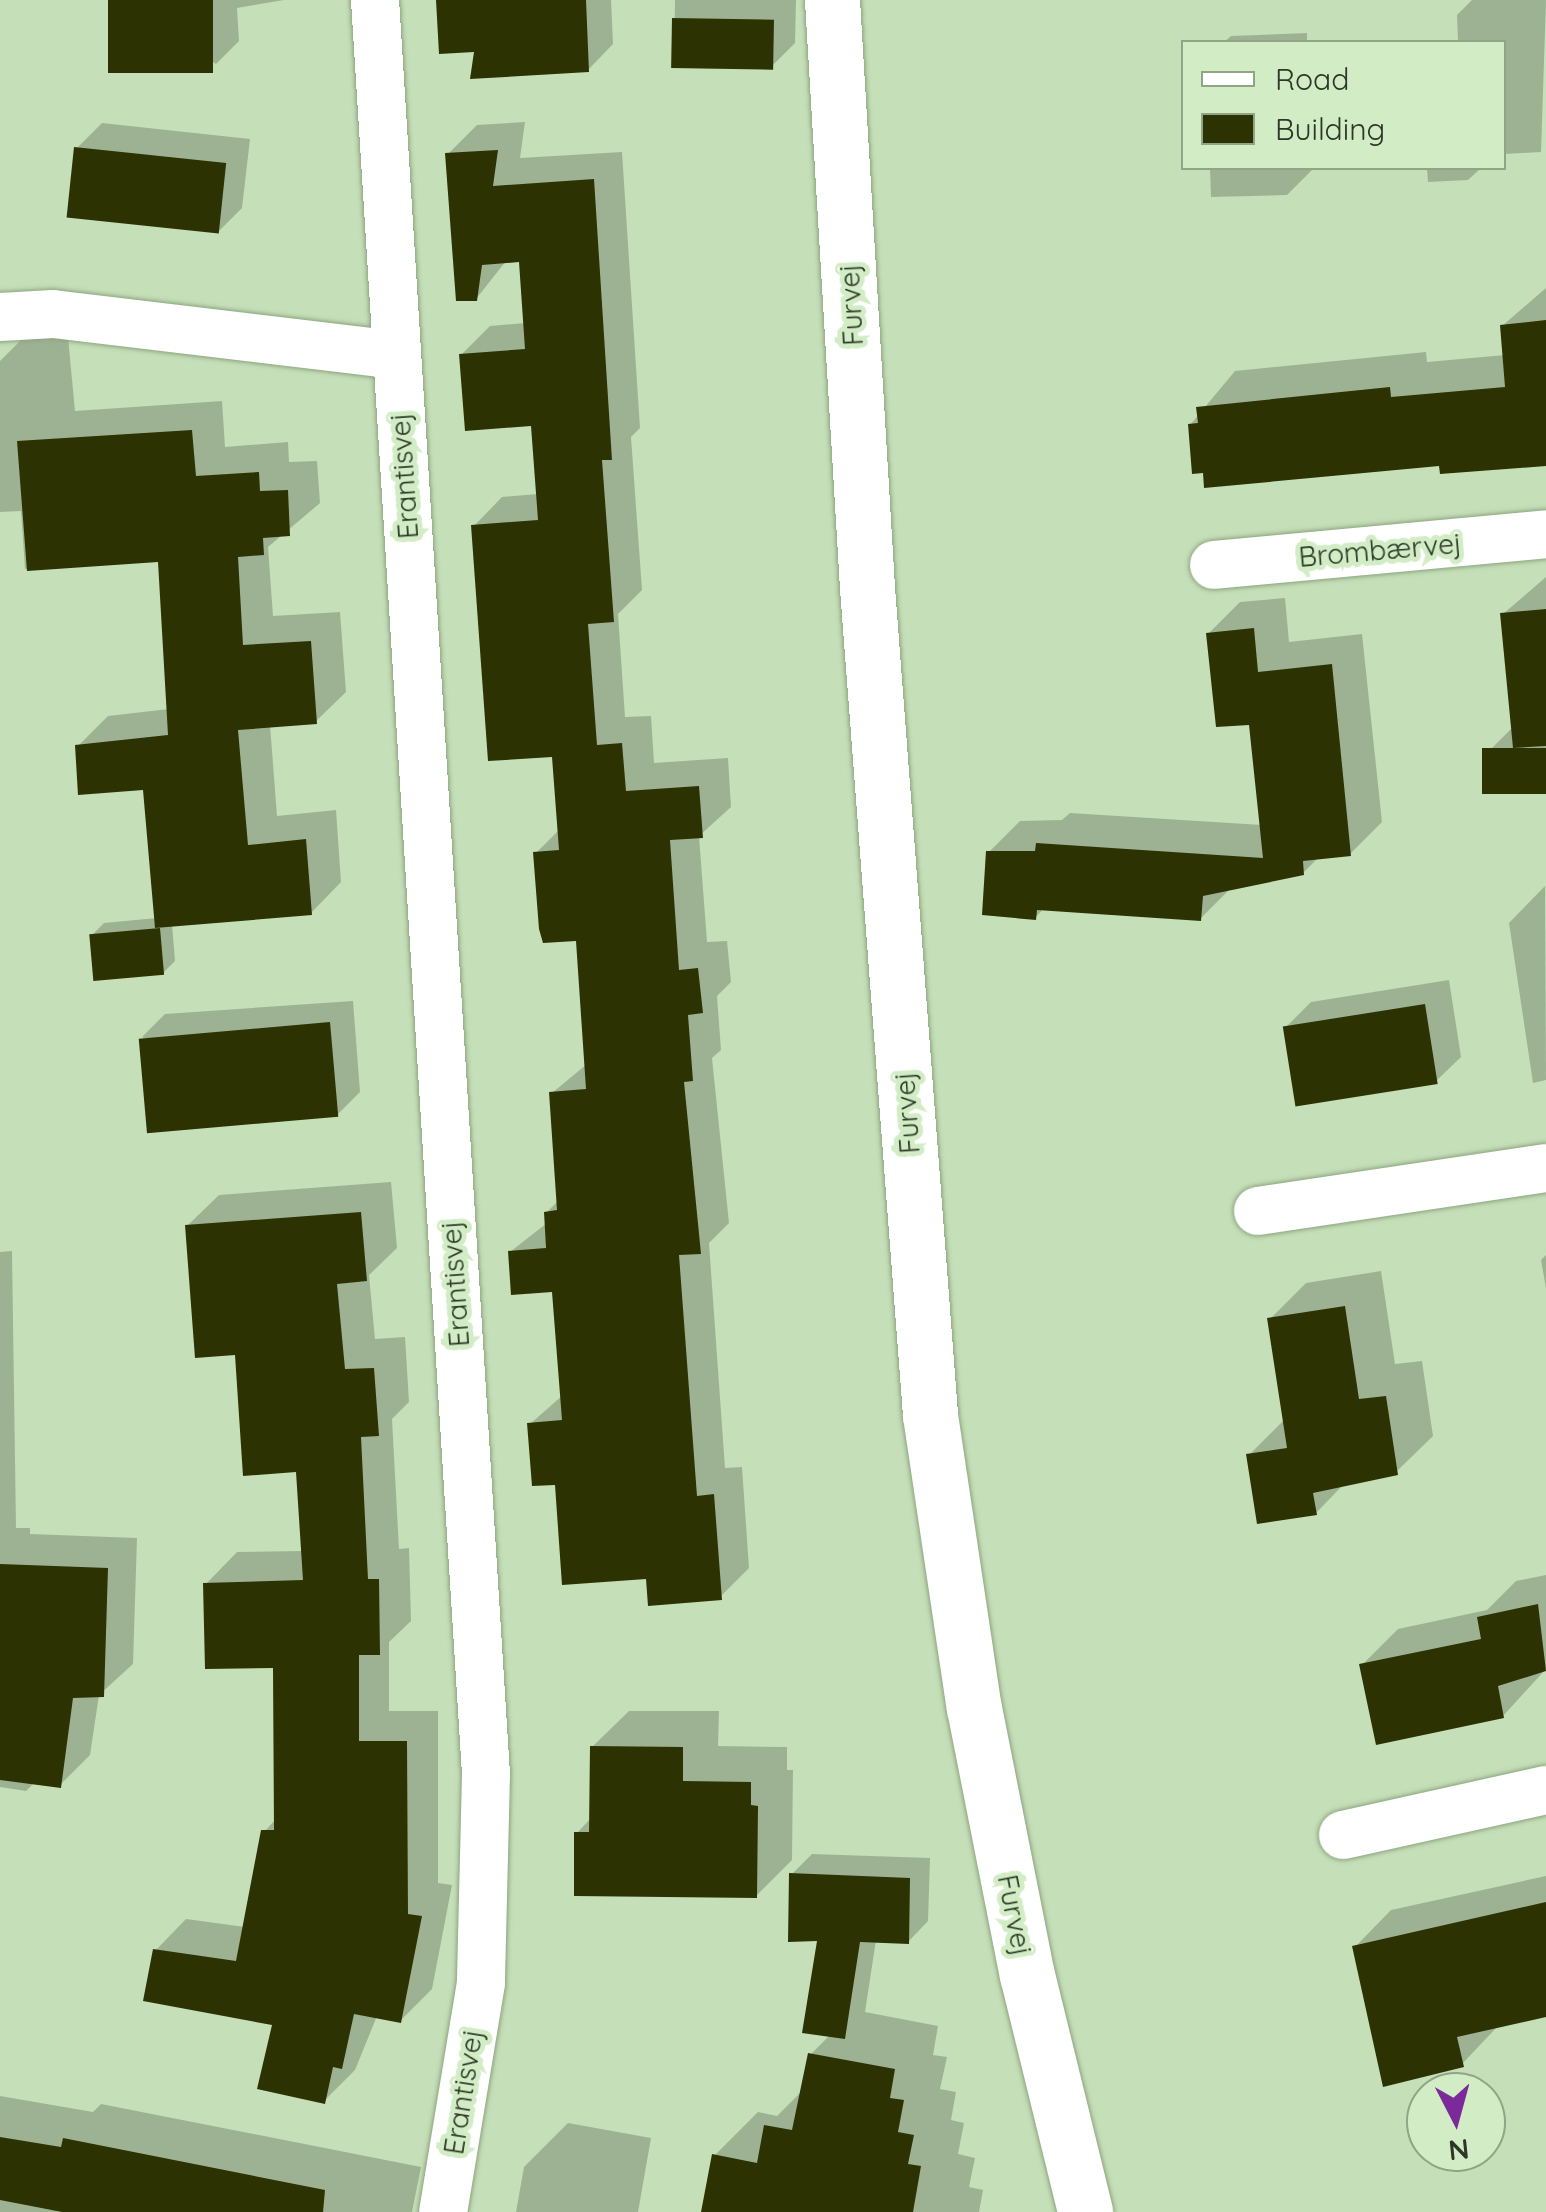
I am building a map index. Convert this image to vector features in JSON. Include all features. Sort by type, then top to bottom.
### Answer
[{"type":"main road","name":"Furvej","points":[[832,0],[868,588],[930,1416],[974,1708],[1027,1975],[1085,2212]]},
{"type":"street","name":"Erantisvej","points":[[375,0],[486,1774],[481,1984],[443,2212]]},
{"type":"street","points":[[0,316],[53,314],[396,354]]},
{"type":"street","name":"Brombærvej","points":[[1214,565],[1546,534]]},
{"type":"street","points":[[1258,1211],[1546,1168]]},
{"type":"street","points":[[1344,1835],[1546,1790]]},
{"type":"building","points":[[108,0],[213,0],[213,73],[108,73]]},
{"type":"building","points":[[436,0],[586,0],[589,72],[470,79],[474,52],[439,54]]},
{"type":"building","points":[[672,18],[774,20],[773,70],[671,68]]},
{"type":"building","points":[[74,147],[226,163],[219,234],[67,218]]},
{"type":"building","points":[[498,150],[493,186],[594,179],[612,460],[602,460],[614,622],[588,624],[597,745],[622,743],[626,791],[699,786],[703,838],[670,840],[679,970],[698,968],[703,1013],[688,1015],[693,1081],[684,1082],[701,1254],[679,1255],[697,1496],[714,1494],[722,1600],[648,1606],[646,1579],[562,1585],[555,1485],[532,1486],[527,1423],[562,1420],[552,1292],[511,1295],[508,1251],[546,1248],[544,1212],[557,1210],[549,1092],[586,1089],[576,941],[543,943],[539,929],[533,852],[559,850],[552,757],[488,761],[471,525],[538,520],[531,426],[465,431],[459,354],[525,349],[519,262],[482,265],[477,301],[456,301],[445,153]]},
{"type":"building","points":[[1546,320],[1546,466],[1440,474],[1439,466],[1204,488],[1203,473],[1192,474],[1188,424],[1198,423],[1196,407],[1390,387],[1391,397],[1505,387],[1500,325]]},
{"type":"building","points":[[192,430],[196,476],[259,472],[260,491],[288,490],[290,536],[263,538],[264,555],[238,557],[243,645],[311,641],[317,724],[238,730],[248,845],[306,839],[312,915],[155,928],[143,790],[78,795],[75,745],[168,735],[158,562],[27,571],[17,441]]},
{"type":"building","points":[[1546,609],[1546,746],[1513,748],[1500,613]]},
{"type":"building","points":[[1254,628],[1258,672],[1332,664],[1351,856],[1303,861],[1304,875],[1203,896],[1201,921],[1037,910],[1036,920],[982,915],[986,851],[1035,851],[1036,843],[1263,858],[1249,725],[1216,727],[1206,633]]},
{"type":"building","points":[[1482,748],[1546,748],[1546,794],[1482,794]]},
{"type":"building","points":[[160,928],[164,975],[93,981],[89,934]]},
{"type":"building","points":[[1425,1004],[1438,1084],[1295,1107],[1283,1027]]},
{"type":"building","points":[[330,1022],[338,1117],[147,1133],[139,1039]]},
{"type":"building","points":[[361,1212],[367,1281],[337,1284],[345,1369],[374,1368],[379,1436],[361,1437],[368,1579],[379,1579],[380,1655],[359,1655],[359,1741],[407,1741],[408,1914],[422,1916],[401,2023],[354,2014],[342,2069],[333,2067],[325,2104],[257,2089],[272,2025],[143,2001],[153,1949],[236,1961],[261,1830],[274,1830],[273,1668],[205,1669],[203,1583],[303,1580],[296,1472],[243,1476],[235,1355],[195,1358],[185,1225]]},
{"type":"building","points":[[1345,1306],[1359,1399],[1386,1396],[1398,1475],[1313,1493],[1317,1515],[1257,1524],[1246,1454],[1287,1448],[1267,1318]]},
{"type":"building","points":[[0,1564],[108,1568],[104,1697],[73,1698],[61,1788],[0,1780]]},
{"type":"building","points":[[1538,1604],[1546,1671],[1498,1686],[1504,1718],[1376,1745],[1359,1664],[1481,1639],[1477,1617]]},
{"type":"building","points":[[590,1746],[683,1747],[683,1781],[751,1782],[751,1805],[758,1806],[757,1898],[574,1896],[574,1832],[589,1832]]},
{"type":"building","points":[[789,1873],[910,1878],[909,1944],[860,1942],[845,2039],[802,2033],[817,1941],[788,1942]]},
{"type":"building","points":[[1546,1902],[1546,2017],[1457,2037],[1464,2067],[1444,2072],[1406,2072],[1406,2081],[1383,2087],[1352,1946]]},
{"type":"building","points":[[808,2053],[895,2069],[890,2098],[904,2100],[898,2132],[914,2135],[908,2164],[921,2166],[913,2212],[701,2212],[712,2154],[757,2163],[764,2125],[792,2130]]},
{"type":"building","points":[[0,2137],[61,2147],[63,2138],[325,2190],[323,2212],[62,2212],[0,2200]]}]
